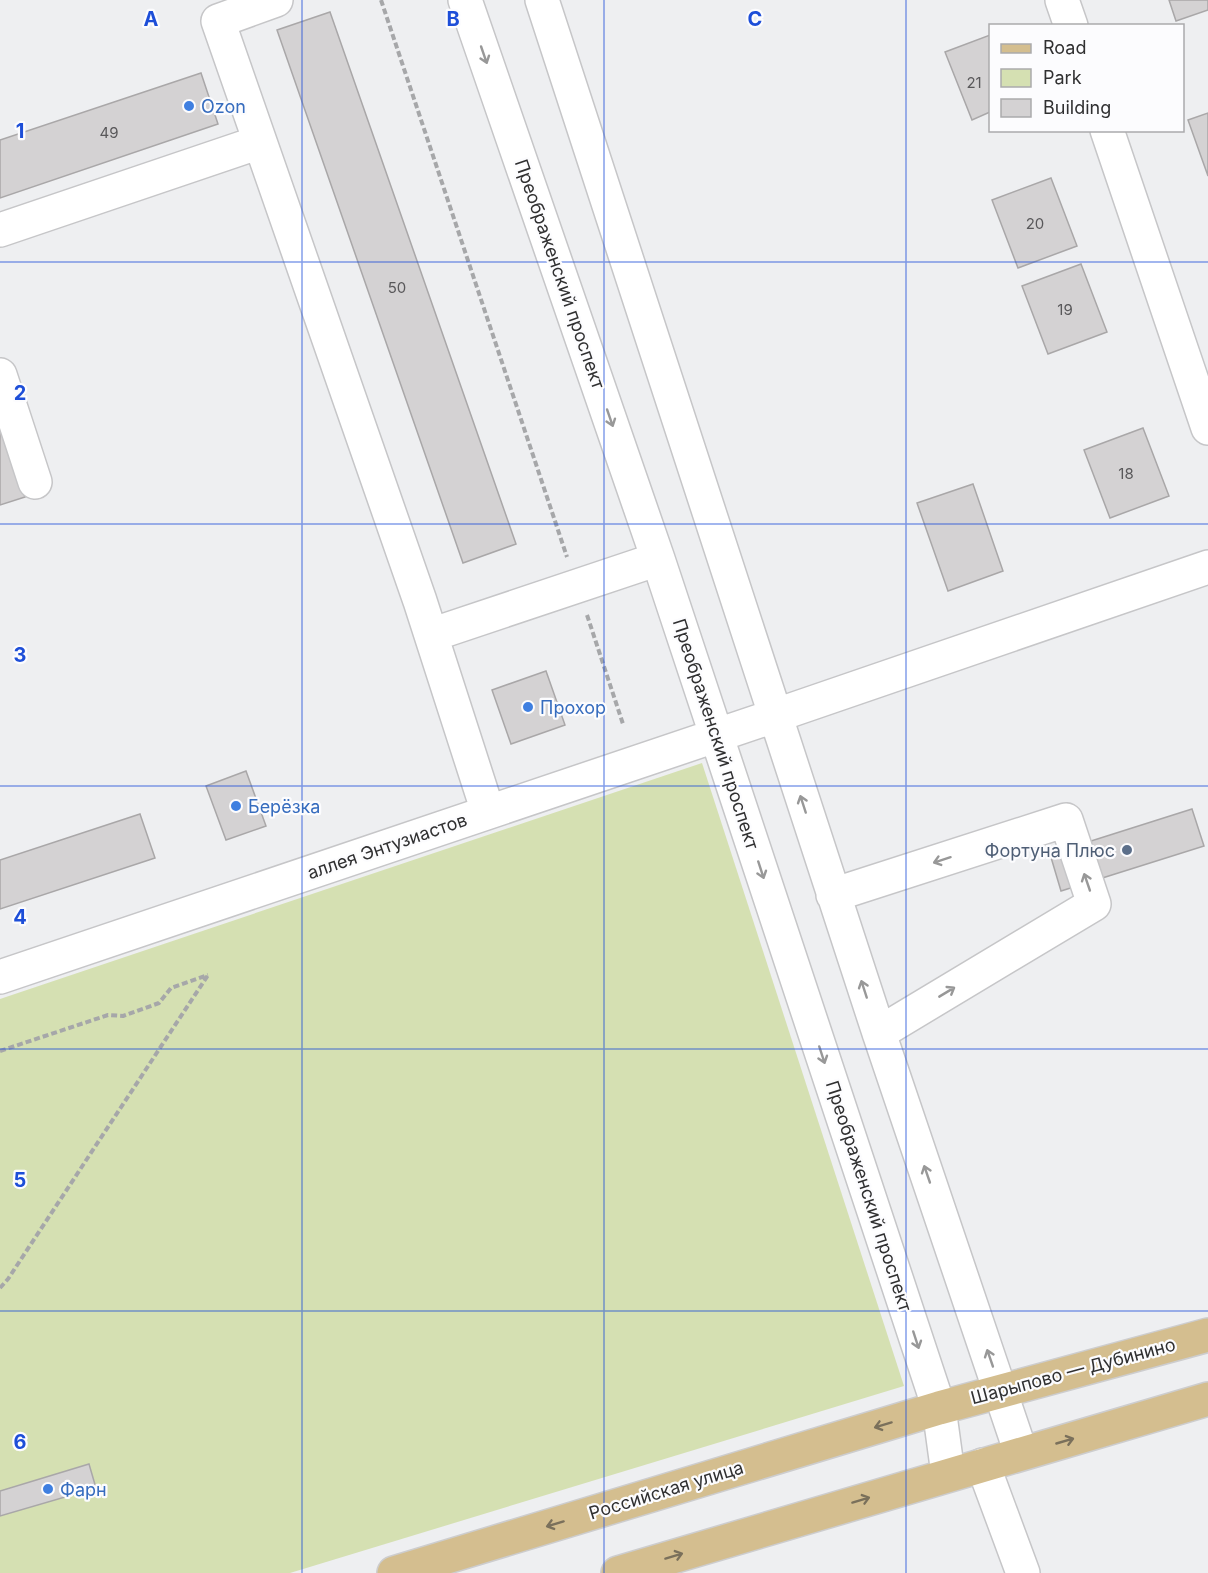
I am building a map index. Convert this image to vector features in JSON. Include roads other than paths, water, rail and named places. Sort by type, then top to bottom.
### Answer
[{"type":"main road","name":"Шарыпово — Дубинино","points":[[939,1408],[1208,1335]]},
{"type":"main road","points":[[618,1573],[1208,1399]]},
{"type":"main road","name":"Российская улица","points":[[394,1573],[939,1408]]},
{"type":"street","points":[[276,0],[218,21],[431,636],[488,812]]},
{"type":"street","name":"Преображенский проспект","points":[[465,0],[717,734],[939,1408],[948,1474]]},
{"type":"street","points":[[542,0],[833,895],[1022,1453]]},
{"type":"street","points":[[1062,0],[1070,24]]},
{"type":"street","points":[[1108,132],[1208,428]]},
{"type":"street","points":[[0,230],[260,142]]},
{"type":"street","points":[[0,375],[35,482]]},
{"type":"street","points":[[431,636],[658,559]]},
{"type":"street","name":"аллея Энтузиастов","points":[[0,977],[1208,567]]},
{"type":"street","points":[[833,895],[1066,820],[1094,903],[879,1033]]},
{"type":"street","points":[[983,1465],[1023,1573]]},
{"type":"place","name":"Ozon","points":[[189,106]]},
{"type":"place","name":"Прохор","points":[[528,707]]},
{"type":"place","name":"Берёзка","points":[[236,806]]},
{"type":"place","name":"Фортуна Плюс","points":[[1127,850]]},
{"type":"place","name":"Фарн","points":[[48,1489]]}]
